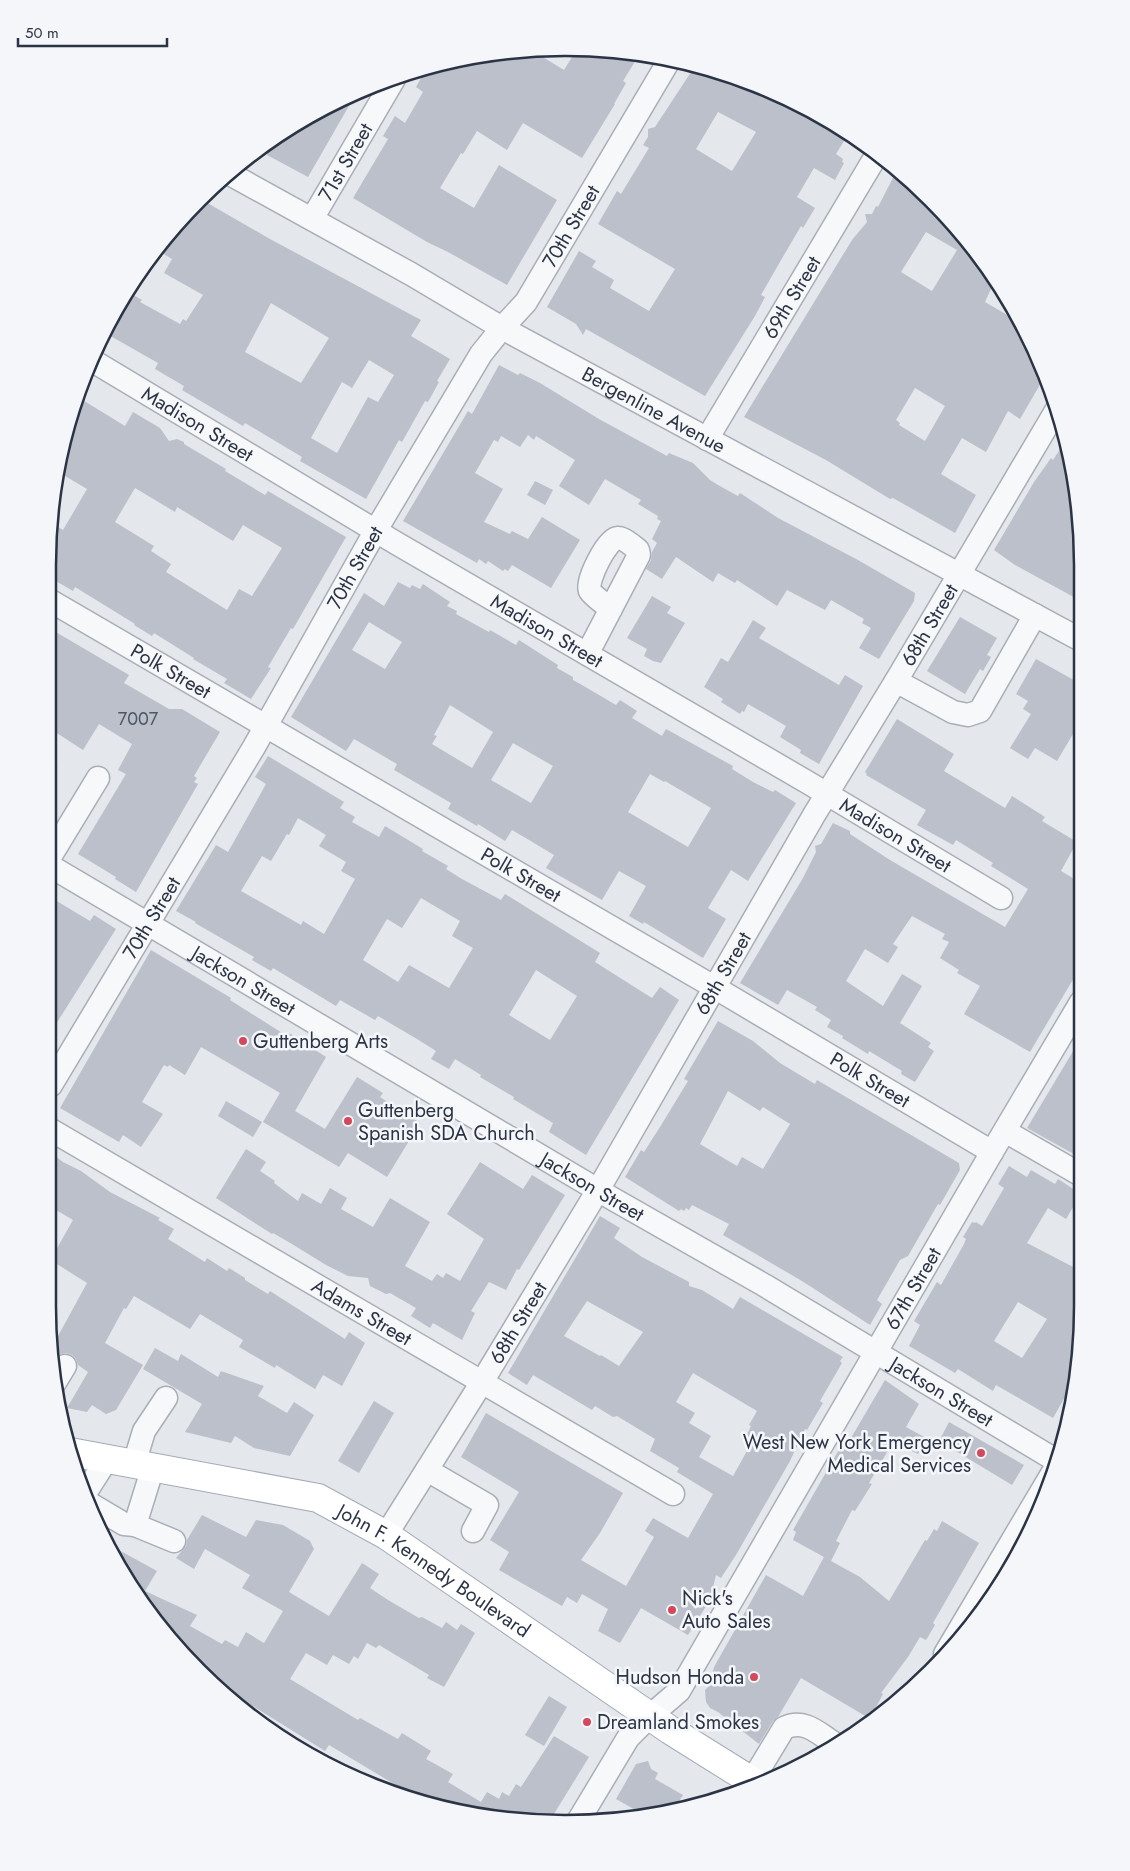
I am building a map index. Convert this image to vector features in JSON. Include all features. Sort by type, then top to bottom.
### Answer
[{"type":"main road","name":"John F. Kennedy Boulevard","points":[[78,1454],[318,1498],[386,1535],[650,1716],[750,1780]]},
{"type":"street","name":"70th Street","points":[[56,1076],[265,726],[376,530],[482,354],[502,328],[526,302],[666,66]]},
{"type":"street","name":"71st Street","points":[[312,219],[389,88]]},
{"type":"street","name":"69th Street","points":[[707,439],[874,160]]},
{"type":"street","name":"Bergenline Avenue","points":[[236,177],[411,274],[502,328],[1074,636]]},
{"type":"street","name":"Madison Street","points":[[98,363],[376,530],[1001,898]]},
{"type":"street","name":"68th Street","points":[[386,1535],[482,1382],[598,1190],[827,794],[1052,418]]},
{"type":"street","name":"Polk Street","points":[[56,604],[714,987],[992,1152]]},
{"type":"street","points":[[587,654],[611,609]]},
{"type":"street","points":[[896,680],[953,712],[968,715],[980,711],[1035,615]]},
{"type":"street","points":[[56,847],[98,778]]},
{"type":"street","name":"Jackson Street","points":[[56,870],[598,1190],[764,1285],[1051,1457]]},
{"type":"street","name":"67th Street","points":[[582,1814],[628,1738],[679,1691],[1074,1014]]},
{"type":"street","points":[[1005,1131],[1074,1171]]},
{"type":"street","name":"Adams Street","points":[[56,1133],[673,1494]]},
{"type":"street","points":[[135,1525],[144,1466],[144,1431],[166,1398]]},
{"type":"street","points":[[89,1487],[107,1459]]},
{"type":"street","points":[[427,1470],[487,1505],[473,1531]]},
{"type":"street","points":[[965,1621],[1032,1507]]},
{"type":"street","points":[[99,1509],[124,1524],[135,1525],[174,1541]]},
{"type":"street","points":[[758,1777],[784,1728],[792,1724],[806,1726],[829,1741]]},
{"type":"building","points":[[573,56],[635,62],[623,81],[626,83],[615,104],[582,158],[523,123],[507,150],[477,131],[440,188],[474,208],[499,165],[557,200],[507,285],[427,242],[353,198],[388,139],[383,136],[395,116],[405,123],[423,92],[416,87],[421,77],[466,66],[532,57],[542,57],[564,70]]},
{"type":"building","points":[[691,72],[729,83],[760,95],[819,124],[845,140],[836,154],[843,159],[842,162],[844,163],[835,180],[814,168],[797,197],[815,208],[803,228],[801,226],[784,255],[761,295],[765,297],[755,316],[705,396],[586,329],[583,335],[576,324],[547,307],[579,251],[596,261],[592,267],[614,280],[610,288],[649,311],[675,269],[598,224],[617,191],[621,194],[649,148],[643,145],[648,137],[648,129],[655,127]],"holes":[[[718,112],[756,132],[732,171],[696,149]]]},
{"type":"building","points":[[350,104],[308,177],[267,155],[311,124]]},
{"type":"building","points":[[893,177],[925,205],[969,255],[988,282],[992,288],[985,302],[1008,316],[1040,384],[1020,419],[1008,411],[986,452],[962,438],[941,474],[976,495],[955,533],[893,498],[890,499],[826,460],[744,417],[852,240],[867,222],[865,214],[872,214],[876,206],[878,207]],"holes":[[[926,232],[957,250],[932,291],[901,272]],[[915,388],[945,406],[925,441],[899,425],[900,423],[896,420]]]},
{"type":"building","points":[[207,203],[270,239],[421,320],[411,336],[450,359],[437,381],[439,382],[428,402],[425,401],[402,442],[399,440],[366,499],[300,461],[302,457],[245,423],[243,426],[182,390],[184,386],[155,369],[158,363],[111,336],[134,295],[142,300],[140,302],[180,324],[183,319],[186,321],[203,295],[164,273],[172,259],[162,253]],"holes":[[[271,303],[329,338],[301,383],[245,352]],[[369,360],[394,375],[378,402],[368,397],[337,453],[311,438],[342,382],[352,388]]]},
{"type":"building","points":[[499,365],[518,375],[520,373],[540,383],[599,419],[667,456],[669,453],[693,463],[710,480],[718,485],[738,496],[740,493],[778,518],[858,560],[915,593],[914,601],[879,659],[859,648],[871,628],[862,623],[864,619],[831,600],[825,610],[787,590],[777,606],[737,580],[735,583],[718,573],[713,582],[676,557],[662,579],[646,569],[657,543],[652,539],[661,521],[657,519],[658,516],[638,504],[641,500],[605,479],[589,505],[559,486],[575,460],[536,436],[534,440],[528,435],[520,447],[501,436],[498,442],[494,440],[475,473],[503,489],[484,522],[510,534],[512,531],[528,539],[542,517],[580,540],[551,588],[512,565],[508,571],[505,569],[503,571],[488,561],[486,564],[479,559],[477,563],[403,521],[468,411],[472,414]]},
{"type":"building","points":[[83,400],[125,426],[133,412],[160,428],[169,441],[177,439],[184,442],[184,444],[226,469],[225,471],[265,495],[268,491],[346,537],[293,629],[291,628],[268,667],[271,668],[251,699],[224,683],[227,679],[154,633],[152,636],[75,587],[73,591],[56,581],[58,527],[63,530],[87,489],[65,476]],"holes":[[[135,488],[175,512],[177,507],[233,541],[243,525],[282,548],[252,596],[239,589],[227,610],[166,572],[171,564],[151,551],[154,546],[115,522]]]},
{"type":"building","points":[[1060,449],[1073,532],[1074,597],[1015,565],[994,550],[1034,482],[1051,458],[1053,460]]},
{"type":"building","points":[[535,481],[553,490],[545,505],[527,495]]},
{"type":"building","points":[[398,582],[410,588],[412,585],[420,589],[423,584],[450,602],[447,606],[457,611],[456,614],[516,645],[519,640],[558,665],[557,668],[573,677],[573,680],[616,705],[620,700],[637,711],[632,718],[662,736],[666,729],[733,766],[732,769],[753,782],[773,792],[775,790],[796,803],[748,881],[731,870],[708,908],[726,919],[703,958],[644,922],[643,924],[629,916],[646,886],[619,871],[602,900],[546,868],[554,855],[529,840],[512,830],[505,841],[478,824],[477,826],[448,809],[451,803],[394,770],[397,764],[354,739],[346,751],[291,717],[364,593],[384,606]],"holes":[[[369,622],[402,642],[385,669],[352,650]],[[450,705],[493,732],[472,768],[432,744],[437,736],[434,735]],[[513,743],[553,766],[531,803],[491,780]],[[650,774],[711,808],[688,847],[628,812]]]},
{"type":"building","points":[[652,596],[671,607],[667,613],[685,623],[661,663],[644,656],[647,649],[627,638]]},
{"type":"building","points":[[960,617],[997,638],[987,655],[991,657],[983,671],[980,669],[965,694],[927,671]]},
{"type":"building","points":[[753,620],[766,628],[759,638],[839,685],[845,675],[863,686],[819,764],[800,753],[801,750],[780,737],[786,726],[748,704],[744,712],[742,711],[740,714],[721,702],[723,699],[704,687],[721,658],[728,662]]},
{"type":"building","points":[[56,632],[129,675],[124,683],[169,709],[182,709],[220,732],[194,776],[197,778],[194,782],[198,784],[136,892],[115,879],[116,877],[78,854],[126,774],[118,770],[132,744],[99,724],[83,750],[56,733]]},
{"type":"building","points":[[1036,659],[1074,680],[1074,735],[1057,761],[1035,748],[1028,759],[1010,748],[1031,714],[1023,709],[1028,701],[1016,694]]},
{"type":"building","points":[[897,719],[954,754],[944,771],[1005,808],[1012,796],[1045,817],[1042,821],[1074,840],[1074,847],[1061,871],[1074,879],[1074,978],[1030,1052],[964,1014],[980,986],[957,973],[959,970],[940,958],[949,942],[942,939],[945,934],[912,916],[893,944],[898,947],[888,963],[865,949],[846,981],[883,1006],[902,974],[922,986],[900,1023],[931,1043],[928,1047],[934,1051],[915,1082],[901,1074],[902,1071],[869,1051],[868,1054],[842,1038],[843,1036],[827,1027],[831,1020],[815,1010],[817,1007],[787,990],[778,1005],[740,983],[803,878],[816,852],[815,846],[821,844],[833,823],[850,831],[850,834],[890,860],[1005,927],[1028,889],[991,866],[993,863],[956,840],[953,845],[917,825],[926,810],[866,775],[865,772]]},
{"type":"building","points":[[268,756],[344,802],[340,808],[355,817],[352,822],[379,837],[385,826],[448,866],[446,869],[462,879],[501,900],[505,894],[600,953],[595,962],[652,998],[660,987],[679,1000],[586,1155],[549,1132],[553,1123],[513,1099],[514,1097],[480,1077],[481,1075],[455,1059],[449,1069],[431,1059],[436,1051],[378,1016],[375,1020],[340,1000],[336,1006],[273,968],[271,971],[252,960],[254,957],[176,911],[216,845],[228,852],[266,784],[255,777]],"holes":[[[298,818],[326,835],[319,846],[346,862],[341,871],[355,879],[324,934],[303,921],[301,925],[241,891],[262,856],[271,861]],[[421,898],[460,921],[452,936],[473,948],[449,988],[409,965],[398,982],[363,960],[387,919],[402,928]],[[536,970],[577,996],[550,1040],[509,1015]]]},
{"type":"building","points":[[56,901],[90,921],[94,915],[116,929],[56,1024]]},
{"type":"building","points":[[151,950],[231,998],[230,1000],[287,1036],[289,1033],[326,1057],[295,1111],[325,1129],[357,1077],[383,1093],[380,1097],[420,1123],[387,1177],[348,1153],[339,1167],[263,1122],[280,1093],[201,1047],[185,1075],[169,1065],[168,1067],[164,1065],[142,1102],[163,1114],[141,1147],[123,1135],[119,1142],[60,1108]]},
{"type":"building","points":[[718,1021],[753,1041],[780,1063],[815,1084],[817,1080],[959,1163],[960,1170],[940,1205],[938,1204],[908,1256],[900,1260],[877,1300],[882,1304],[870,1325],[802,1281],[723,1235],[729,1224],[692,1205],[689,1210],[686,1208],[684,1211],[681,1209],[679,1211],[625,1177],[641,1150],[644,1152],[688,1081],[684,1079]],"holes":[[[728,1091],[760,1111],[763,1107],[790,1124],[763,1169],[742,1157],[737,1166],[700,1144]]]},
{"type":"building","points":[[1074,1050],[1074,1154],[1027,1128]]},
{"type":"building","points":[[226,1101],[262,1122],[253,1137],[218,1116]]},
{"type":"building","points":[[246,1149],[266,1162],[260,1171],[298,1201],[302,1193],[321,1204],[330,1188],[347,1198],[341,1209],[373,1227],[390,1198],[430,1222],[405,1266],[432,1281],[437,1274],[443,1278],[446,1273],[460,1281],[484,1239],[447,1214],[480,1162],[523,1189],[532,1175],[565,1195],[519,1270],[517,1269],[506,1290],[489,1282],[471,1311],[475,1313],[462,1340],[433,1323],[430,1328],[411,1316],[416,1308],[390,1293],[386,1294],[370,1286],[368,1278],[348,1276],[326,1265],[272,1234],[216,1198]]},
{"type":"building","points":[[56,1157],[81,1171],[110,1192],[160,1218],[158,1220],[174,1229],[168,1239],[205,1262],[207,1258],[227,1271],[229,1268],[245,1278],[245,1280],[268,1294],[270,1291],[345,1339],[349,1332],[365,1343],[342,1386],[323,1375],[315,1389],[276,1365],[275,1368],[239,1347],[243,1340],[200,1314],[190,1329],[134,1296],[126,1309],[124,1308],[105,1343],[143,1365],[116,1410],[106,1414],[92,1405],[87,1412],[67,1408],[88,1372],[78,1365],[72,1355],[59,1353],[57,1339],[87,1283],[56,1264],[56,1250],[73,1220],[56,1210]]},
{"type":"building","points":[[1009,1166],[1027,1177],[1031,1170],[1055,1184],[1058,1179],[1074,1189],[1074,1206],[1066,1219],[1048,1208],[1027,1243],[1074,1267],[1073,1339],[1069,1372],[1065,1396],[1053,1418],[996,1385],[993,1391],[958,1369],[955,1373],[909,1346],[920,1325],[914,1321],[937,1282],[941,1285],[964,1244],[966,1239],[963,1237],[972,1222],[982,1226],[1004,1188],[998,1184]],"holes":[[[1018,1302],[1047,1319],[1022,1358],[994,1341]]]},
{"type":"building","points":[[600,1216],[620,1228],[614,1238],[642,1257],[689,1282],[689,1286],[702,1290],[733,1309],[740,1297],[843,1357],[840,1361],[842,1363],[820,1401],[823,1403],[807,1430],[805,1429],[790,1461],[736,1555],[721,1578],[716,1575],[710,1600],[688,1635],[641,1608],[620,1643],[598,1631],[608,1609],[582,1594],[577,1603],[567,1597],[562,1606],[499,1570],[509,1552],[490,1540],[519,1492],[461,1457],[486,1413],[623,1493],[600,1533],[581,1560],[626,1586],[654,1537],[645,1531],[653,1518],[688,1538],[713,1494],[677,1472],[679,1468],[650,1451],[655,1439],[617,1416],[613,1417],[595,1406],[592,1410],[533,1375],[527,1385],[508,1373]],"holes":[[[587,1301],[643,1332],[619,1366],[564,1336]],[[693,1373],[757,1411],[749,1425],[751,1426],[745,1439],[752,1442],[733,1476],[699,1457],[711,1436],[689,1423],[695,1413],[676,1402]]]},
{"type":"building","points":[[155,1348],[178,1361],[181,1354],[218,1377],[221,1371],[264,1386],[258,1396],[287,1413],[294,1402],[314,1415],[290,1456],[254,1448],[235,1436],[231,1443],[185,1432],[202,1404],[143,1369]]},
{"type":"building","points":[[885,1380],[919,1404],[906,1427],[926,1438],[918,1454],[893,1442],[869,1483],[872,1484],[855,1511],[852,1510],[836,1541],[840,1543],[831,1561],[860,1577],[889,1601],[925,1540],[927,1541],[934,1529],[937,1531],[942,1521],[979,1543],[933,1623],[935,1625],[926,1640],[920,1637],[908,1657],[881,1693],[883,1694],[874,1710],[869,1712],[866,1716],[801,1678],[778,1717],[773,1721],[759,1744],[718,1712],[710,1708],[706,1702],[705,1690],[709,1686],[714,1667],[766,1575],[803,1596],[824,1557],[793,1540],[796,1532],[793,1530],[844,1441],[848,1443]]},
{"type":"building","points":[[374,1401],[394,1413],[359,1473],[338,1461]]},
{"type":"building","name":"West New York Emergency Medical Services","points":[[949,1422],[1024,1465],[1012,1485],[939,1441]]},
{"type":"building","points":[[202,1515],[246,1537],[256,1520],[283,1525],[310,1541],[314,1549],[289,1592],[329,1616],[362,1563],[379,1574],[370,1588],[388,1600],[419,1618],[422,1617],[442,1628],[446,1622],[457,1630],[461,1624],[475,1633],[444,1687],[427,1678],[429,1675],[379,1645],[376,1648],[367,1643],[358,1659],[354,1656],[349,1664],[333,1655],[327,1665],[306,1653],[290,1679],[358,1720],[360,1718],[398,1739],[402,1733],[431,1751],[426,1759],[453,1774],[448,1782],[481,1802],[487,1792],[499,1799],[502,1792],[509,1796],[516,1784],[521,1787],[554,1736],[589,1757],[554,1815],[532,1814],[466,1805],[401,1788],[329,1745],[325,1751],[245,1701],[205,1666],[161,1616],[142,1589],[119,1550],[157,1571],[145,1591],[197,1615],[190,1626],[222,1644],[225,1640],[238,1647],[246,1632],[264,1643],[283,1611],[242,1588],[250,1575],[205,1549],[194,1569],[176,1558],[186,1546],[187,1540]]},
{"type":"building","points":[[549,1696],[567,1707],[544,1746],[525,1735]]},
{"type":"building","points":[[648,1761],[651,1769],[658,1773],[655,1779],[683,1795],[679,1801],[634,1809],[616,1799],[636,1764]]},
{"type":"place","name":"Guttenberg Arts","points":[[243,1041]]},
{"type":"place","name":"Guttenberg Spanish SDA Church","points":[[348,1121]]},
{"type":"place","name":"West New York Emergency Medical Services","points":[[981,1453]]},
{"type":"place","name":"Nick's Auto Sales","points":[[672,1610]]},
{"type":"place","name":"Hudson Honda","points":[[754,1677]]},
{"type":"place","name":"Dreamland Smokes","points":[[587,1722]]}]
